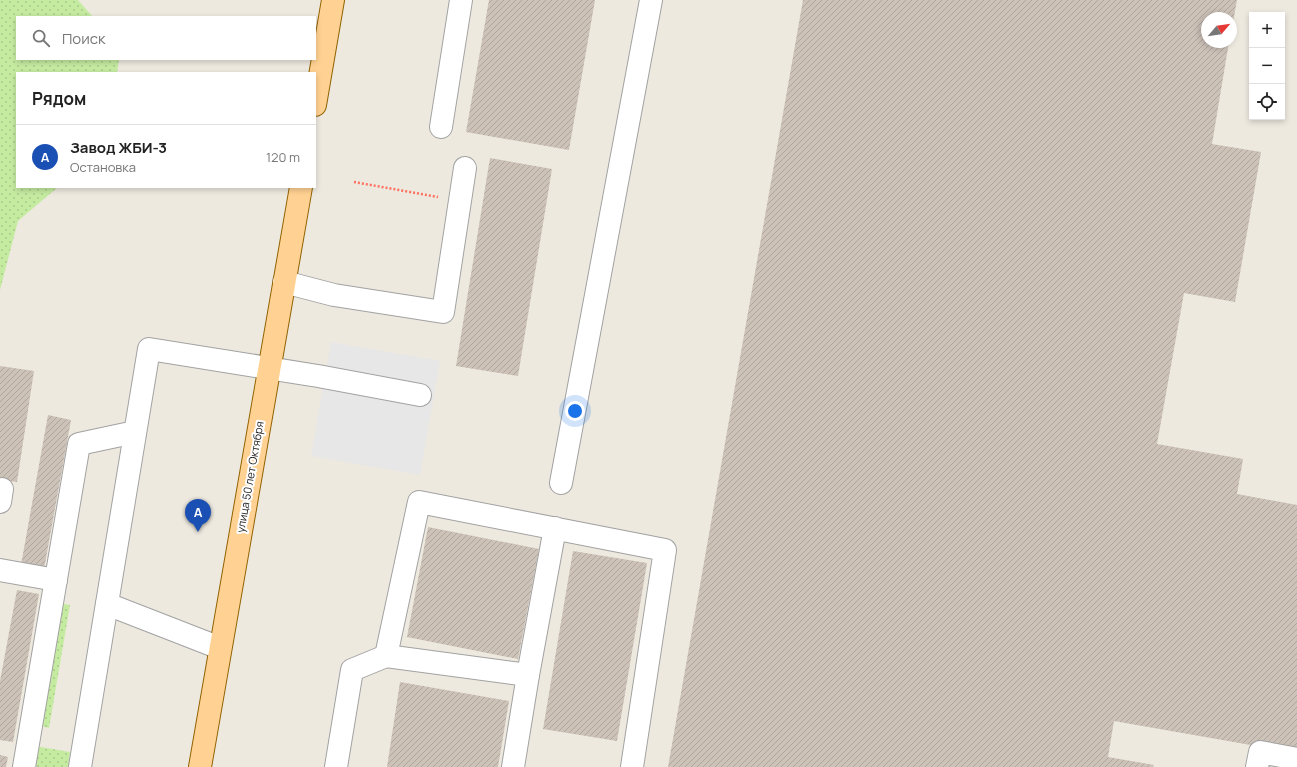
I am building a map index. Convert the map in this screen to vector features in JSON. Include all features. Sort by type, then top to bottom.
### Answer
[{"type":"main road","points":[[316,99],[333,0]]},
{"type":"main road","name":"улица 50 лет Октября","points":[[200,767],[301,188]]},
{"type":"lane","points":[[441,127],[461,0]]},
{"type":"lane","points":[[561,483],[651,0]]},
{"type":"lane","points":[[284,282],[334,295],[443,312],[465,168]]},
{"type":"lane","points":[[80,767],[149,350],[318,376],[420,395]]},
{"type":"lane","points":[[24,767],[79,444],[135,432]]},
{"type":"lane","points":[[386,656],[419,502],[665,550],[632,767]]},
{"type":"lane","points":[[513,767],[555,528]]},
{"type":"lane","points":[[0,570],[56,580]]},
{"type":"lane","points":[[107,604],[220,648]]},
{"type":"lane","points":[[336,767],[352,670],[386,656],[528,675]]},
{"type":"lane","points":[[1257,767],[1260,752],[1297,759]]},
{"type":"path","points":[[354,182],[460,200]]},
{"type":"green space","points":[[0,0],[78,0],[92,16],[16,16],[16,60],[119,60],[117,72],[16,72],[16,188],[57,188],[18,221],[0,290]]},
{"type":"green space","points":[[58,603],[70,605],[49,728],[37,725]]},
{"type":"green space","points":[[35,746],[70,752],[68,767],[32,767]]},
{"type":"shaded area","points":[[331,342],[440,361],[420,475],[311,456]]},
{"type":"building","points":[[489,0],[595,0],[569,150],[466,132]]},
{"type":"building","points":[[803,0],[1237,0],[1235,12],[1201,12],[1201,48],[1228,48],[1212,144],[1261,152],[1235,302],[1184,293],[1157,444],[1243,459],[1237,494],[1297,505],[1297,753],[1114,721],[1108,757],[1154,765],[1153,767],[668,767]]},
{"type":"building","points":[[490,158],[552,169],[518,376],[456,366]]},
{"type":"building","points":[[0,366],[34,371],[17,482],[0,480]]},
{"type":"building","points":[[48,415],[71,420],[44,569],[21,565]]},
{"type":"building","points":[[428,527],[539,549],[518,659],[407,637]]},
{"type":"building","points":[[573,551],[647,563],[617,741],[543,729]]},
{"type":"building","points":[[17,590],[39,594],[13,742],[0,740],[0,681]]},
{"type":"building","points":[[400,682],[509,701],[498,767],[387,767]]},
{"type":"building","points":[[0,755],[8,757],[6,767],[0,767]]},
{"type":"place","name":"Завод ЖБИ-3","points":[[198,532]]}]
